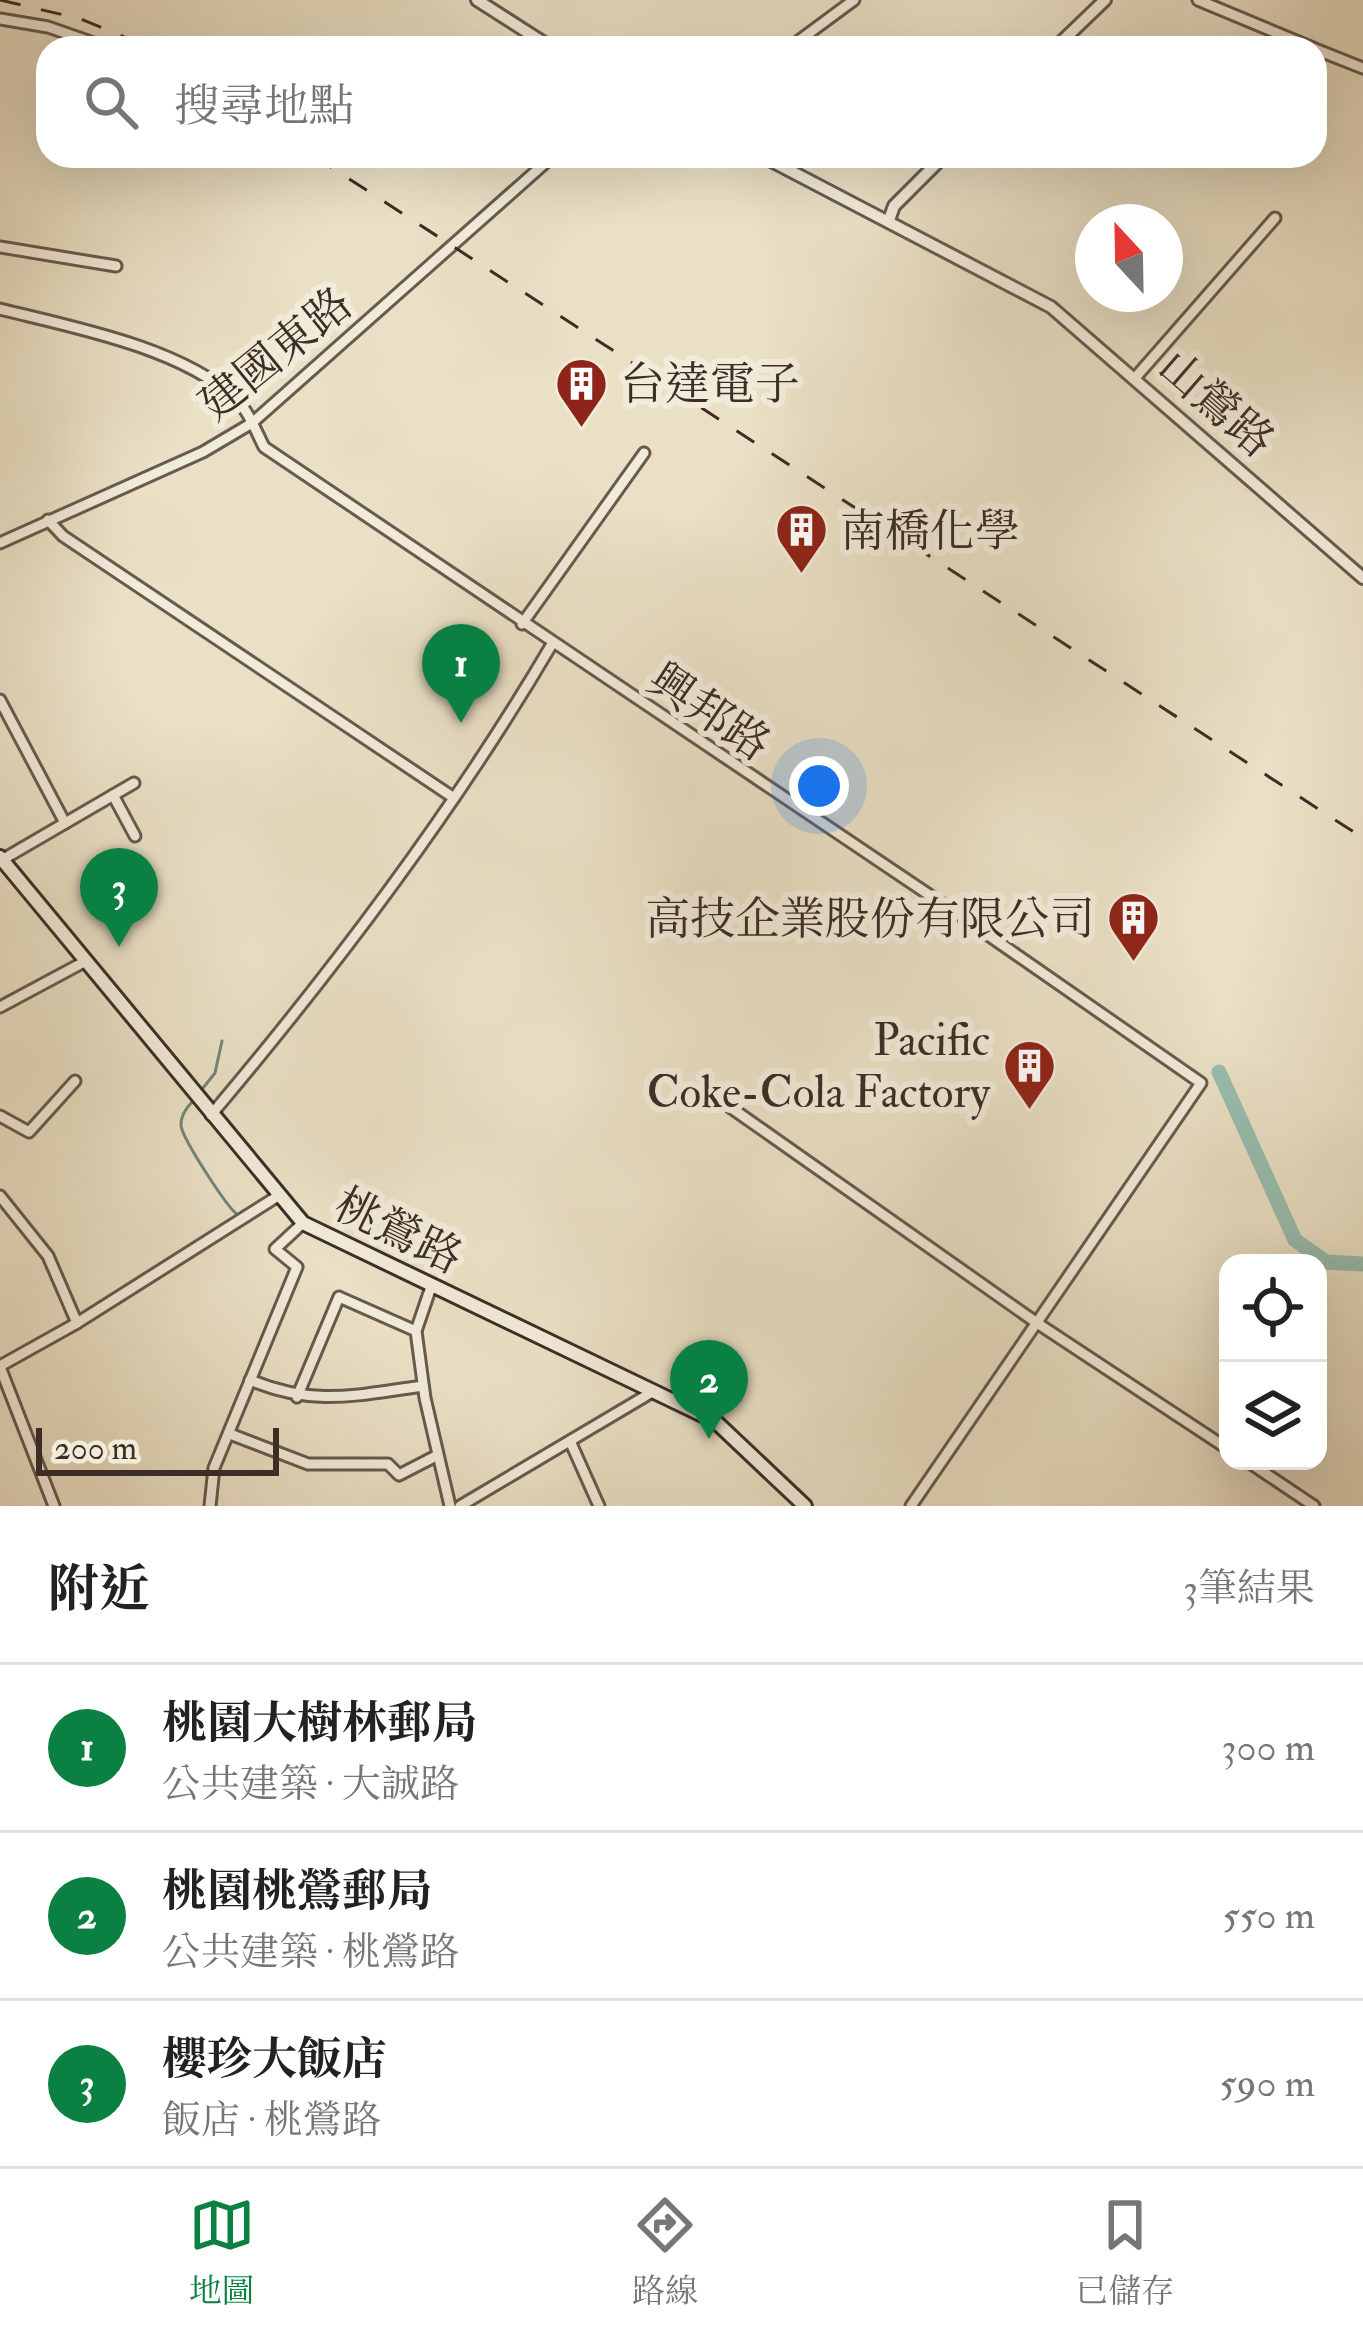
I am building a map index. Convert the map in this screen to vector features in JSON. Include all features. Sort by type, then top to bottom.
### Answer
[{"type":"main road","name":"桃鶯路","points":[[1,859],[303,1223],[715,1421],[805,1506]]},
{"type":"street","points":[[477,0],[533,36]]},
{"type":"street","points":[[804,36],[854,0]]},
{"type":"street","points":[[1068,36],[1105,0]]},
{"type":"street","points":[[1198,0],[1285,36]]},
{"type":"street","points":[[0,19],[74,36]]},
{"type":"street","points":[[1327,53],[1363,68]]},
{"type":"street","name":"建國東路","points":[[0,544],[203,452],[252,423],[539,168]]},
{"type":"street","name":"山鶯路","points":[[786,168],[1051,307],[1363,578]]},
{"type":"street","points":[[889,220],[894,206],[932,168]]},
{"type":"street","points":[[1135,378],[1275,218]]},
{"type":"street","points":[[0,248],[116,266]]},
{"type":"street","name":"興邦路","points":[[0,308],[131,343],[182,366],[238,400],[264,447],[1202,1083],[1037,1323]]},
{"type":"street","points":[[522,624],[644,453]]},
{"type":"street","points":[[48,520],[63,536],[454,798]]},
{"type":"street","points":[[211,1115],[291,1021],[454,798],[500,733],[552,644]]},
{"type":"street","points":[[0,700],[65,823]]},
{"type":"street","points":[[1,859],[134,783]]},
{"type":"street","points":[[113,795],[135,836]]},
{"type":"street","points":[[0,1007],[84,962]]},
{"type":"street","points":[[0,1115],[29,1132],[75,1081]]},
{"type":"street","points":[[730,1107],[1037,1323],[1219,1443]]},
{"type":"street","points":[[0,1196],[48,1256],[77,1324]]},
{"type":"street","points":[[54,1506],[0,1366],[77,1324],[278,1196]]},
{"type":"street","points":[[210,1506],[214,1468],[297,1267],[275,1249],[303,1223]]},
{"type":"street","points":[[431,1287],[416,1331],[449,1506]]},
{"type":"street","points":[[297,1397],[339,1297],[416,1331]]},
{"type":"street","points":[[911,1506],[1037,1323]]},
{"type":"street","points":[[250,1380],[297,1397],[328,1399],[423,1386]]},
{"type":"street","points":[[460,1506],[654,1391]]},
{"type":"street","points":[[230,1434],[293,1461],[388,1464],[399,1475],[436,1456]]},
{"type":"street","points":[[570,1442],[599,1506]]},
{"type":"street","points":[[1259,1470],[1306,1504]]},
{"type":"waterway","points":[[199,1093],[215,1073],[222,1041]]},
{"type":"waterway","points":[[1219,1072],[1295,1240],[1326,1262],[1363,1264]]},
{"type":"waterway","points":[[193,1101],[181,1126],[197,1158],[238,1215]]},
{"type":"railway","points":[[0,0],[81,19],[122,36]]},
{"type":"railway","points":[[332,168],[1363,838]]},
{"type":"place","name":"台達電子","points":[[581,429]]},
{"type":"place","name":"南橋化學","points":[[801,576]]},
{"type":"place","name":"桃園大樹林郵局","points":[[461,723]]},
{"type":"place","name":"櫻珍大飯店","points":[[119,947]]},
{"type":"place","name":"高技企業股份有限公司","points":[[1134,964]]},
{"type":"place","name":"Pacific Coke-Cola Factory","points":[[1029,1111]]},
{"type":"place","name":"桃園桃鶯郵局","points":[[709,1439]]}]
